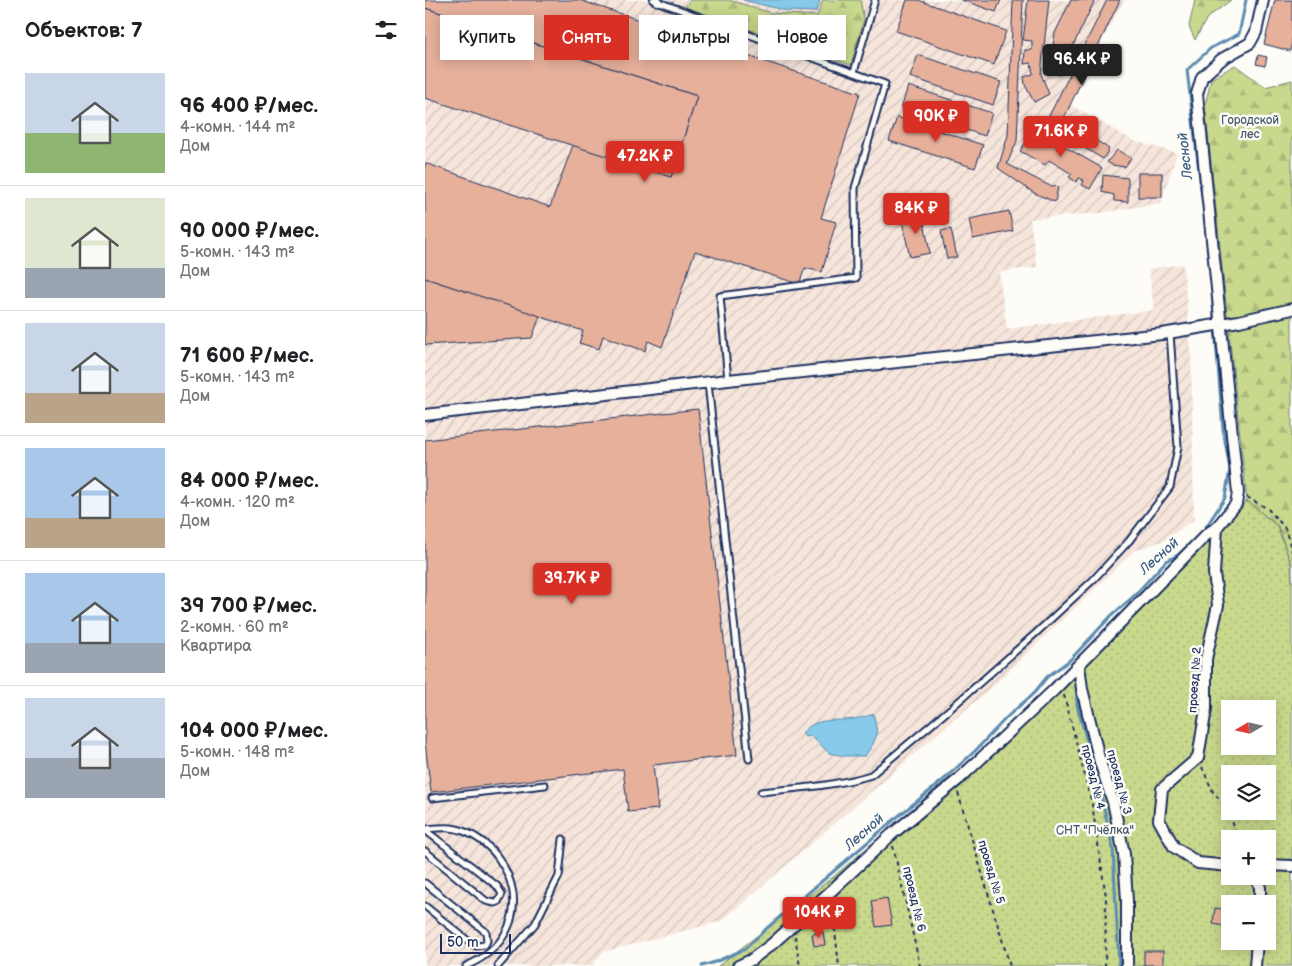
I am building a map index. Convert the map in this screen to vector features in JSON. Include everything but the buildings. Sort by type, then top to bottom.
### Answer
[{"type":"street","points":[[738,966],[751,960],[765,949],[891,836],[955,783],[1061,683],[1207,534],[1217,527],[1236,504],[1238,493],[1197,94],[1202,77],[1222,59],[1250,43],[1256,32],[1263,0]]},
{"type":"street","points":[[425,415],[1170,332],[1239,321],[1292,309]]},
{"type":"street","name":"проезд № 2","points":[[1198,758],[1206,710],[1206,659],[1218,605],[1214,573],[1217,527]]},
{"type":"street","name":"проезд № 3","points":[[1079,665],[1082,689],[1100,762],[1113,802],[1124,854],[1127,901],[1127,966]]},
{"type":"street","points":[[1198,758],[1162,789],[1159,820],[1174,847],[1198,863],[1221,865]]},
{"type":"street","points":[[1276,865],[1292,866]]},
{"type":"street","points":[[1255,966],[1256,950]]},
{"type":"lane","points":[[656,0],[885,84],[855,188],[856,278],[720,296],[728,380]]},
{"type":"lane","points":[[854,72],[875,0]]},
{"type":"lane","points":[[761,792],[824,784],[871,775],[1036,633],[1093,580],[1129,542],[1170,487],[1172,479],[1178,447],[1170,332]]},
{"type":"lane","points":[[708,383],[749,758]]},
{"type":"lane","points":[[431,798],[545,785]]},
{"type":"lane","points":[[425,830],[449,827],[464,831],[481,840],[495,852],[512,884],[515,903],[512,920],[505,934],[496,946],[466,966]]},
{"type":"lane","points":[[425,830],[497,886],[502,894],[498,902],[495,904],[486,901],[425,851]]},
{"type":"lane","points":[[498,966],[535,924],[559,876],[563,839]]},
{"type":"lane","points":[[425,883],[485,932],[487,941],[485,945],[477,946],[472,944],[425,906]]},
{"type":"path","points":[[1238,493],[1269,509],[1285,528],[1292,552]]},
{"type":"path","name":"проезд № 4","points":[[1061,683],[1092,804],[1106,897],[1105,966]]},
{"type":"path","points":[[1198,758],[1213,792],[1228,809],[1235,830]]},
{"type":"path","name":"проезд № 5","points":[[955,783],[1010,966]]},
{"type":"path","name":"проезд № 6","points":[[891,836],[920,966]]},
{"type":"path","points":[[830,892],[839,966]]},
{"type":"path","points":[[794,924],[800,966]]},
{"type":"shaded area","points":[[425,0],[1124,0],[1067,103],[1134,141],[1177,153],[1161,203],[1100,213],[1030,219],[1037,267],[999,272],[1007,329],[1154,310],[1149,269],[1183,264],[1191,350],[1194,519],[1165,540],[1134,551],[993,686],[722,921],[603,952],[592,966],[425,966]]},
{"type":"green space","points":[[690,0],[729,0],[771,13],[802,15],[758,15],[758,33],[748,29],[748,15],[708,15],[685,7]]},
{"type":"green space","points":[[823,0],[860,0],[864,19],[851,65],[837,60],[846,60],[846,15],[817,15]]},
{"type":"green space","points":[[1195,0],[1231,0],[1207,18],[1195,40],[1189,26]]},
{"type":"green space","name":"Городской лес","points":[[1235,65],[1265,87],[1292,80],[1292,583],[1291,564],[1278,526],[1247,501],[1205,106],[1211,79]]},
{"type":"green space","name":"СНТ \"Пчёлка\"","points":[[1247,501],[1277,526],[1291,564],[1292,966],[718,966],[833,877],[997,737],[1161,575],[1204,544]]},
{"type":"water","points":[[743,0],[820,0],[816,12],[787,11]]},
{"type":"water","points":[[874,714],[877,734],[865,756],[844,756],[829,753],[811,736],[805,737],[802,733],[820,722],[862,718]]},
{"type":"waterway","name":"Лесной","points":[[1203,205],[1187,70],[1211,48],[1239,34],[1246,0]]},
{"type":"waterway","name":"Лесной","points":[[702,966],[745,949],[896,818],[941,782],[1034,693],[1047,677],[1070,660],[1166,561],[1178,555],[1204,530],[1225,498],[1230,469],[1223,429],[1213,303]]},
{"type":"waterway","points":[[1076,684],[1077,705],[1097,777],[1113,849],[1119,966]]}]
